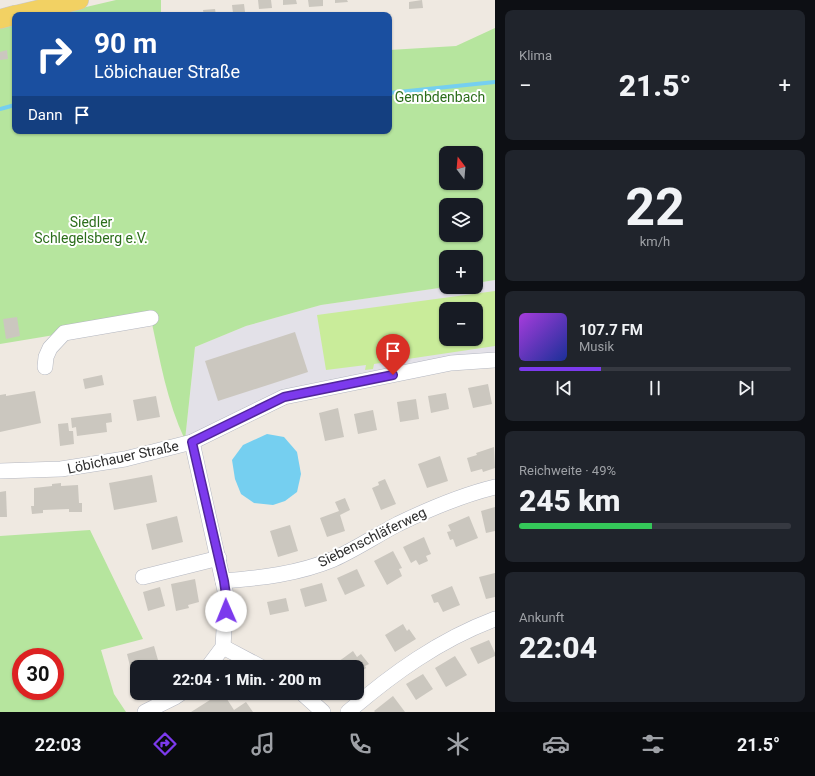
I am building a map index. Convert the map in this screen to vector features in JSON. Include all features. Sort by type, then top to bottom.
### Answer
[{"type":"main road","points":[[29,12],[79,0]]},
{"type":"main road","points":[[0,19],[12,16]]},
{"type":"street","points":[[44,367],[50,348],[64,334],[151,318]]},
{"type":"street","name":"Löbichauer Straße","points":[[0,471],[61,470],[125,459],[192,442],[284,397],[451,363],[495,360]]},
{"type":"street","points":[[192,442],[224,581],[226,600],[223,648],[214,660]]},
{"type":"street","name":"Siebenschläferweg","points":[[224,581],[284,574],[334,559],[426,511],[495,486]]},
{"type":"street","points":[[143,577],[219,558]]},
{"type":"street","points":[[348,712],[404,667],[440,644],[495,619]]},
{"type":"street","points":[[223,648],[247,660]]},
{"type":"street","points":[[145,712],[169,700]]},
{"type":"street","points":[[310,700],[323,712]]},
{"type":"shaded area","points":[[495,280],[495,356],[282,392],[185,440],[195,347],[246,326],[321,305],[439,288],[439,294],[483,294],[483,282]]},
{"type":"green space","points":[[116,0],[161,0],[161,12],[65,12]]},
{"type":"green space","name":"Siedler Schlegelsberg e.V.","points":[[12,25],[12,134],[392,134],[392,50],[456,46],[495,28],[495,280],[483,282],[483,250],[439,250],[439,288],[321,305],[246,326],[195,347],[185,440],[173,411],[151,319],[0,344],[0,27]]},
{"type":"green space","points":[[495,291],[495,346],[374,364],[373,369],[365,370],[366,365],[326,370],[317,315],[473,294],[483,294],[483,293]]},
{"type":"green space","points":[[90,530],[143,639],[101,650],[114,694],[126,712],[0,712],[0,536]]},
{"type":"water","points":[[267,434],[284,437],[297,452],[301,474],[297,492],[285,501],[273,505],[254,503],[241,494],[235,479],[232,460],[243,445]]},
{"type":"building","points":[[258,0],[271,0],[272,8],[259,9]]},
{"type":"building","points":[[283,0],[296,0],[297,4],[283,5]]},
{"type":"building","points":[[308,0],[323,0],[323,6],[309,7]]},
{"type":"building","points":[[335,0],[347,0],[348,2],[335,3]]},
{"type":"building","points":[[422,0],[423,8],[409,9],[409,2]]},
{"type":"building","points":[[244,4],[245,12],[233,12],[232,5]]},
{"type":"building","points":[[215,9],[216,12],[203,12],[203,10]]},
{"type":"building","points":[[7,50],[8,59],[0,60],[0,52]]},
{"type":"building","points":[[17,317],[20,336],[6,339],[3,319]]},
{"type":"building","points":[[295,332],[308,372],[218,401],[205,361]]},
{"type":"building","points":[[102,375],[104,385],[85,389],[83,379]]},
{"type":"building","points":[[488,384],[492,404],[473,408],[468,388]]},
{"type":"building","points":[[35,391],[41,423],[0,432],[0,395],[6,394],[6,396]]},
{"type":"building","points":[[446,393],[449,409],[431,413],[428,396]]},
{"type":"building","points":[[156,396],[160,417],[137,421],[133,400]]},
{"type":"building","points":[[416,399],[419,419],[400,422],[397,402]]},
{"type":"building","points":[[338,408],[344,437],[325,441],[319,413]]},
{"type":"building","points":[[373,410],[377,430],[358,434],[354,414]]},
{"type":"building","points":[[111,413],[112,422],[106,423],[107,432],[77,436],[76,427],[72,428],[71,418]]},
{"type":"building","points":[[68,423],[69,431],[73,431],[74,444],[60,446],[58,424]]},
{"type":"building","points":[[494,447],[495,468],[483,472],[482,469],[471,472],[467,458],[477,455],[476,453]]},
{"type":"building","points":[[440,456],[448,481],[427,488],[418,464]]},
{"type":"building","points":[[152,475],[157,502],[114,510],[109,483]]},
{"type":"building","points":[[385,479],[396,504],[381,510],[372,488],[379,485],[378,482]]},
{"type":"building","points":[[61,483],[61,486],[78,485],[79,503],[82,503],[82,512],[69,512],[69,509],[43,510],[43,513],[32,514],[31,506],[34,506],[34,488],[52,486],[52,484]]},
{"type":"building","points":[[6,491],[7,517],[0,517],[0,492]]},
{"type":"building","points":[[345,498],[350,510],[340,515],[345,531],[327,537],[320,518],[339,511],[335,502]]},
{"type":"building","points":[[495,507],[495,531],[486,533],[481,511]]},
{"type":"building","points":[[177,516],[183,542],[152,550],[146,524]]},
{"type":"building","points":[[469,516],[478,538],[456,547],[453,539],[450,540],[447,532],[451,531],[448,525]]},
{"type":"building","points":[[290,525],[298,551],[278,557],[270,531]]},
{"type":"building","points":[[424,537],[431,554],[426,556],[428,561],[419,565],[416,560],[411,563],[403,547]]},
{"type":"building","points":[[393,551],[402,568],[399,569],[402,576],[387,585],[374,561]]},
{"type":"building","points":[[357,569],[365,586],[345,595],[337,578]]},
{"type":"building","points":[[495,573],[495,597],[486,599],[479,577]]},
{"type":"building","points":[[195,579],[199,602],[188,605],[189,608],[176,611],[171,584]]},
{"type":"building","points":[[322,583],[327,601],[305,607],[300,589]]},
{"type":"building","points":[[452,586],[460,605],[443,612],[438,602],[434,603],[431,595]]},
{"type":"building","points":[[160,587],[165,606],[148,611],[143,592]]},
{"type":"building","points":[[286,598],[289,611],[270,615],[267,602]]},
{"type":"building","points":[[403,624],[407,631],[409,629],[416,639],[395,652],[385,635]]},
{"type":"building","points":[[489,640],[495,656],[478,664],[470,648]]},
{"type":"building","points":[[154,646],[158,660],[130,660],[130,666],[127,654]]},
{"type":"building","points":[[353,651],[357,657],[361,654],[369,664],[365,666],[366,668],[364,670],[364,660],[341,660]]},
{"type":"building","points":[[455,656],[467,675],[446,687],[435,668]]},
{"type":"building","points":[[423,674],[433,689],[416,700],[406,684]]},
{"type":"building","points":[[393,696],[405,712],[374,711]]},
{"type":"building","points":[[210,700],[228,700],[234,710],[246,702],[253,712],[191,712]]},
{"type":"waterway","name":"Gembdenbach","points":[[392,93],[495,82]]},
{"type":"waterway","name":"Gembdenbach","points":[[0,109],[12,106]]},
{"type":"route","points":[[226,611],[224,581],[192,442],[284,397],[393,375]]}]
